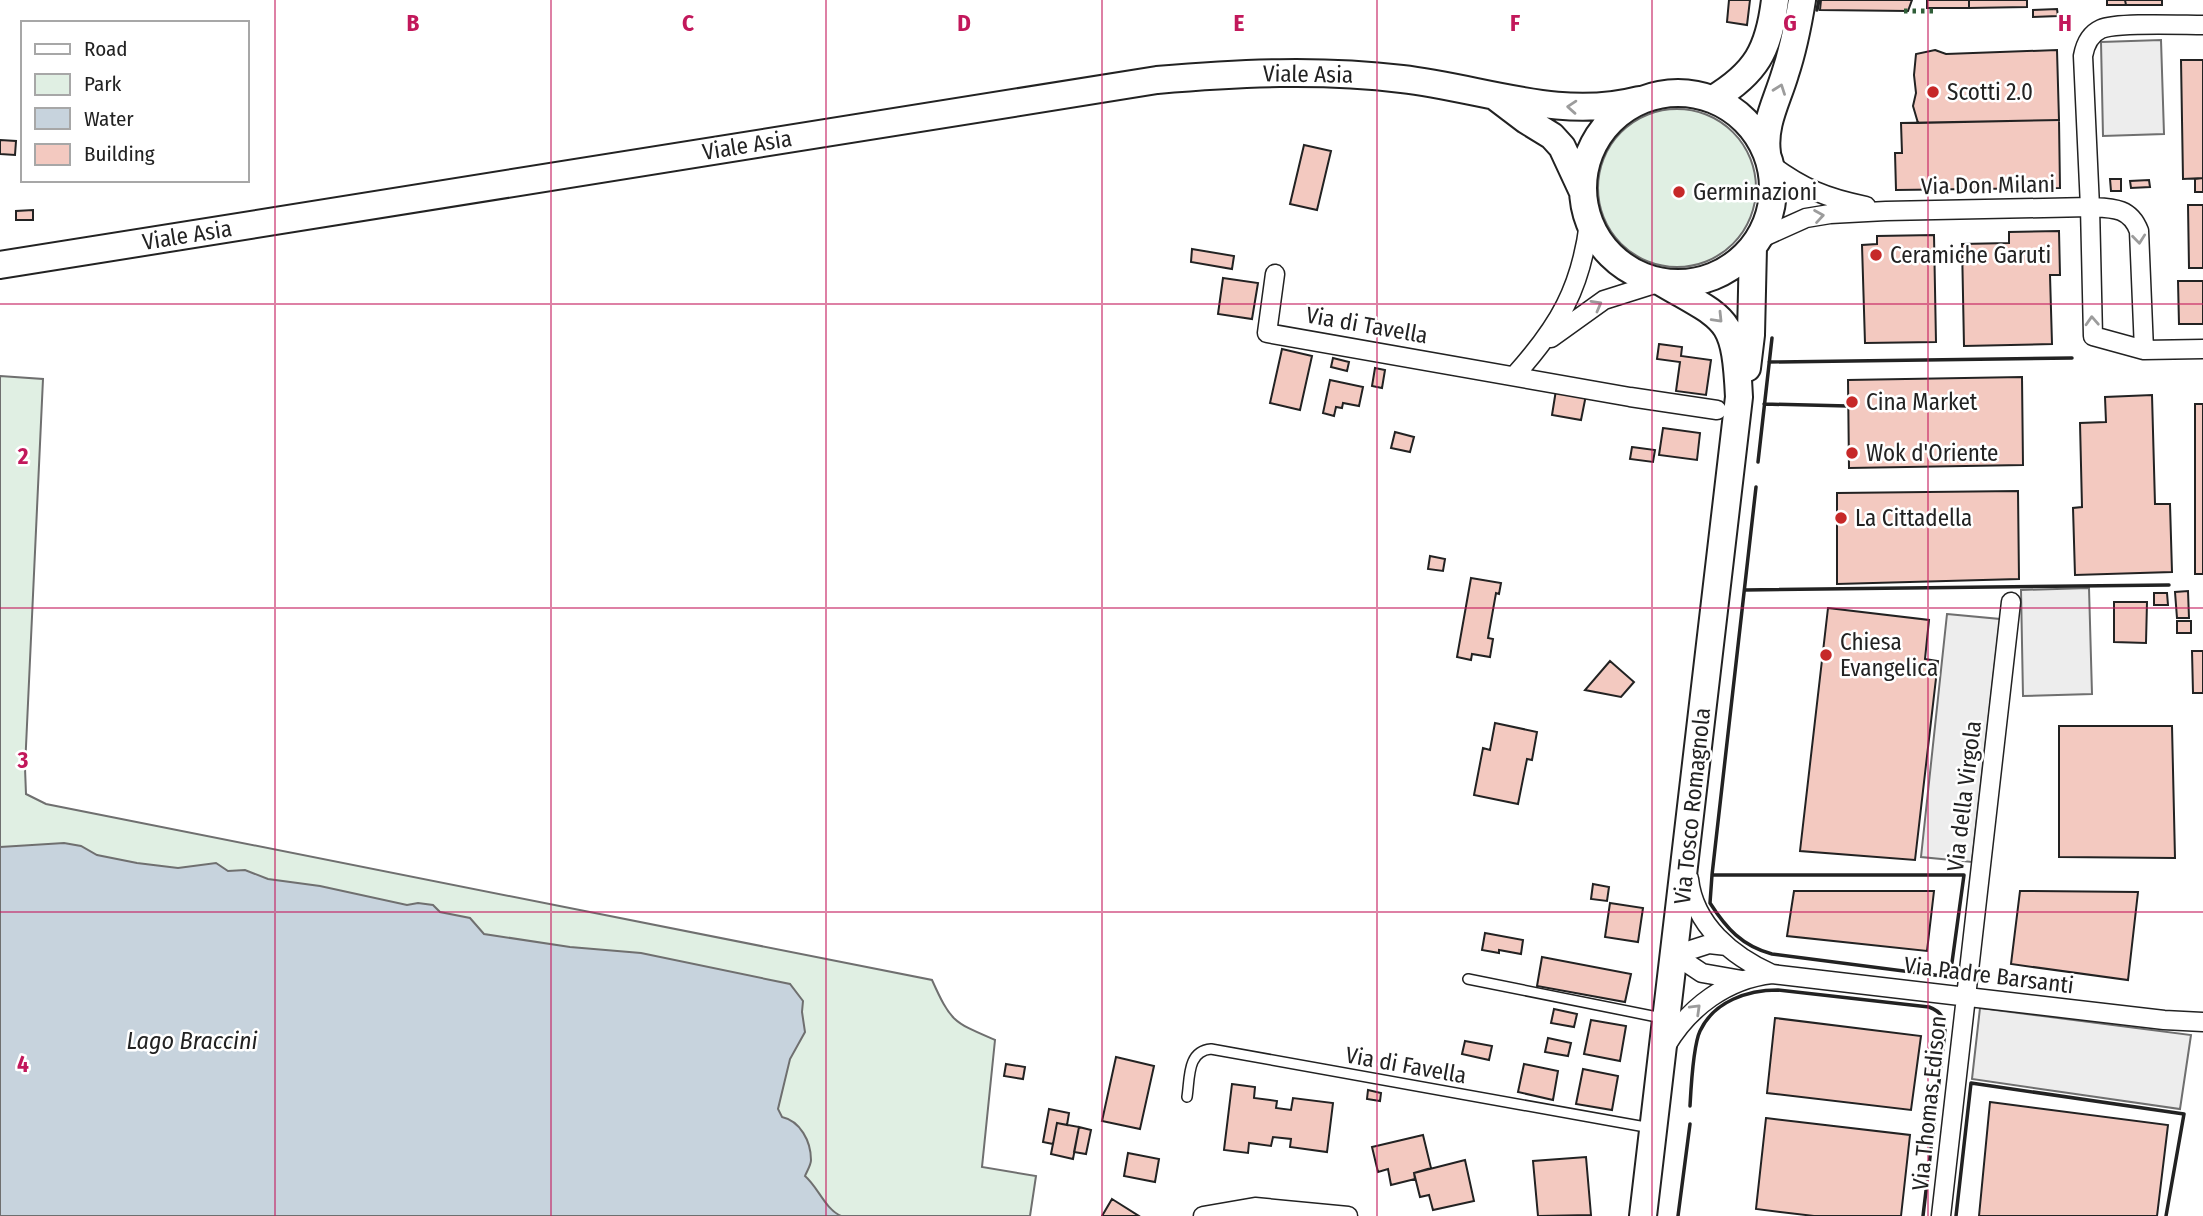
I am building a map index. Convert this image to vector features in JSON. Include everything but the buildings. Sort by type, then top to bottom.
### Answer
[{"type":"main road","points":[[1713,99],[1736,86],[1760,57],[1769,34],[1775,0]]},
{"type":"main road","points":[[1496,97],[1562,147],[1582,190],[1589,223],[1596,237],[1617,262],[1638,274],[1661,282],[1684,283],[1706,279],[1736,263],[1755,243],[1770,211],[1773,188],[1766,133],[1792,54],[1802,0]]},
{"type":"main road","name":"Viale Asia","points":[[0,265],[1157,80],[1258,72],[1309,72],[1402,79],[1496,97],[1580,108],[1640,100]]},
{"type":"main road","points":[[1582,190],[1587,158],[1602,130],[1625,108],[1654,95],[1676,92],[1699,94],[1725,105],[1755,131],[1768,159]]},
{"type":"main road","name":"Via Tosco Romagnola","points":[[1728,403],[1749,359],[1755,243]]},
{"type":"main road","name":"Via Tosco Romagnola","points":[[1643,1216],[1686,860],[1728,403],[1736,352],[1723,321],[1708,308],[1661,282]]},
{"type":"street","points":[[2203,25],[2107,27],[2090,38],[2083,56],[2093,336],[2144,350],[2203,349]]},
{"type":"street","name":"Via Don Milani","points":[[1768,159],[1791,180],[1821,195],[1886,211]]},
{"type":"street","name":"Via Don Milani","points":[[1755,243],[1806,218],[1830,214],[2115,208],[2125,211],[2139,230],[2144,350]]},
{"type":"street","points":[[1516,375],[1542,344],[1572,294],[1580,273],[1589,223]]},
{"type":"street","name":"Via di Tavella","points":[[1275,274],[1267,333],[1630,397],[1728,403]]},
{"type":"street","points":[[1542,344],[1604,300],[1661,282]]},
{"type":"street","name":"Via della Virgola","points":[[1965,996],[2011,602]]},
{"type":"street","name":"Via Padre Barsanti","points":[[1686,860],[1689,885],[1697,909],[1707,926],[1742,958],[1772,974]]},
{"type":"street","points":[[1675,955],[1709,944],[1727,946]]},
{"type":"street","name":"Via Padre Barsanti","points":[[1675,955],[1702,973],[1742,980]]},
{"type":"street","name":"Via Padre Barsanti","points":[[1663,1052],[1681,1025],[1705,1000],[1742,980],[1772,974],[2164,1020],[2202,1022]]},
{"type":"street","name":"Via Thomas Edison","points":[[1941,1216],[1965,996]]},
{"type":"street","points":[[1203,1216],[1224,1210],[1255,1207],[1348,1216]]},
{"type":"lane","points":[[1468,979],[1668,1019]]},
{"type":"lane","name":"Via di Favella","points":[[1187,1097],[1195,1056],[1201,1050],[1211,1049],[1653,1129]]},
{"type":"green space","points":[[1677,109],[1707,115],[1733,132],[1750,158],[1756,188],[1750,218],[1733,244],[1707,261],[1677,267],[1647,261],[1621,244],[1604,218],[1598,188],[1604,158],[1621,132],[1647,115]]},
{"type":"green space","name":"Lago Braccini","points":[[0,376],[43,379],[26,794],[46,804],[932,980],[944,1005],[955,1019],[995,1040],[982,1167],[1036,1176],[1030,1216],[0,1216]]},
{"type":"shaded area","points":[[2161,40],[2164,134],[2103,136],[2101,42]]},
{"type":"shaded area","points":[[2089,588],[2092,694],[2023,696],[2021,590]]},
{"type":"shaded area","points":[[1947,614],[2000,619],[1972,862],[1921,857]]},
{"type":"shaded area","points":[[1980,1008],[2191,1035],[2180,1109],[1972,1079]]},
{"type":"water","name":"Lago Braccini","points":[[64,843],[81,846],[97,855],[137,863],[178,868],[216,863],[228,871],[245,870],[268,879],[320,886],[407,905],[433,905],[440,912],[470,918],[484,934],[570,947],[641,953],[790,984],[803,1001],[805,1032],[790,1059],[778,1109],[782,1117],[799,1127],[807,1139],[811,1160],[805,1176],[830,1208],[841,1216],[0,1216],[0,847]]},
{"type":"hedge","points":[[1904,11],[1933,11]]},
{"type":"wall","points":[[1817,10],[1819,0]]},
{"type":"wall","points":[[1758,462],[1772,338]]},
{"type":"wall","points":[[1769,362],[2072,358]]},
{"type":"wall","points":[[1764,404],[1848,406]]},
{"type":"wall","points":[[1712,875],[1964,875],[1950,977],[1761,951],[1736,935],[1710,903],[1712,875],[1756,487]]},
{"type":"wall","points":[[1745,590],[2169,585]]},
{"type":"wall","points":[[1690,1106],[1694,1057],[1700,1031],[1714,1012],[1733,999],[1755,992],[1778,990],[1929,1007],[1941,1016],[1945,1031],[1923,1216]]},
{"type":"wall","points":[[1956,1216],[1971,1083],[2184,1114],[2166,1216]]},
{"type":"wall","points":[[1678,1216],[1690,1124]]},
{"type":"place","name":"Scotti 2.0","points":[[1933,92]]},
{"type":"place","name":"Germinazioni","points":[[1679,192]]},
{"type":"place","name":"Ceramiche Garuti","points":[[1876,255]]},
{"type":"place","name":"Cina Market","points":[[1852,402]]},
{"type":"place","name":"Wok d'Oriente","points":[[1852,453]]},
{"type":"place","name":"La Cittadella","points":[[1841,518]]},
{"type":"place","name":"Chiesa Evangelica","points":[[1826,655]]}]
